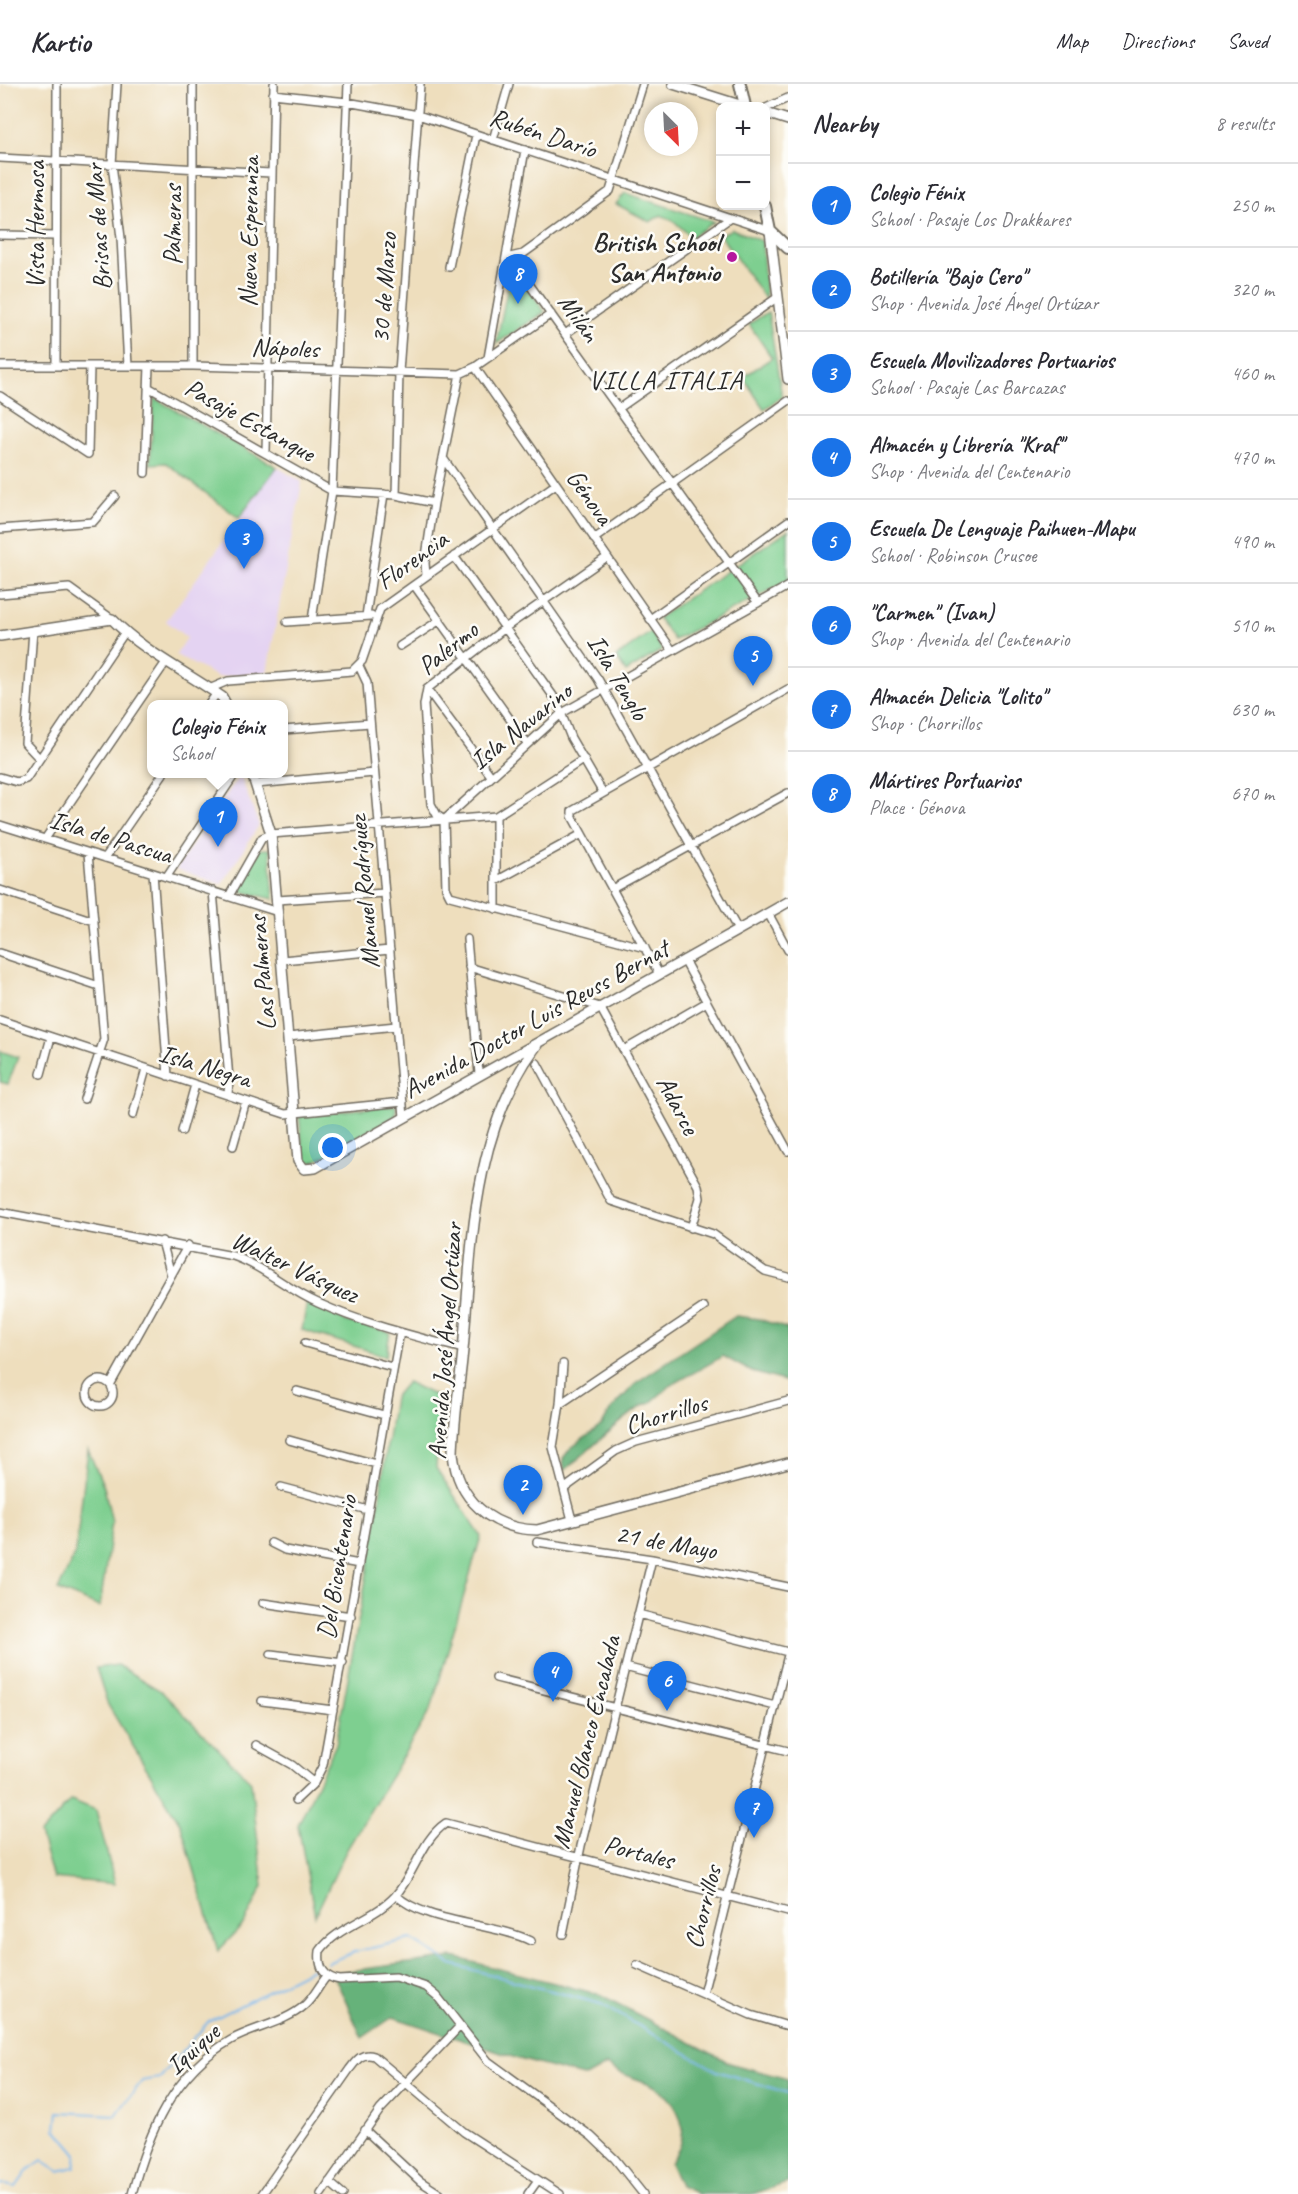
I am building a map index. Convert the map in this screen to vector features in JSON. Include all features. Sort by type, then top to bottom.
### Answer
[{"type":"main road","points":[[740,84],[743,102]]},
{"type":"main road","points":[[766,210],[770,231]]},
{"type":"main road","name":"Rubén Darío","points":[[770,231],[788,248]]},
{"type":"street","name":"Vista Hermosa","points":[[56,366],[57,84]]},
{"type":"street","name":"Brisas de Mar","points":[[117,84],[112,164],[121,238],[128,366]]},
{"type":"street","name":"Palmeras","points":[[193,366],[194,84]]},
{"type":"street","name":"Nueva Esperanza","points":[[266,452],[274,84]]},
{"type":"street","points":[[312,620],[332,491],[348,84]]},
{"type":"street","name":"30 de Marzo","points":[[396,495],[399,372],[420,84]]},
{"type":"street","points":[[493,140],[509,84]]},
{"type":"street","points":[[506,258],[523,254],[610,191],[644,84]]},
{"type":"street","points":[[673,84],[731,102]]},
{"type":"street","name":"Rubén Darío","points":[[273,94],[347,102],[418,115],[770,231]]},
{"type":"street","points":[[770,106],[788,98]]},
{"type":"street","points":[[770,115],[788,120]]},
{"type":"street","points":[[449,267],[476,135]]},
{"type":"street","points":[[488,358],[525,150]]},
{"type":"street","points":[[0,158],[271,173]]},
{"type":"street","points":[[565,334],[729,219]]},
{"type":"street","points":[[770,231],[788,378]]},
{"type":"street","points":[[0,235],[55,236]]},
{"type":"street","name":"Milán","points":[[506,258],[519,270],[758,603]]},
{"type":"street","points":[[618,410],[778,297]]},
{"type":"street","name":"Nápoles","points":[[0,366],[193,366],[460,374],[475,368],[551,314]]},
{"type":"street","points":[[0,396],[88,454],[90,366]]},
{"type":"street","points":[[145,474],[149,366]]},
{"type":"street","name":"Génova","points":[[475,368],[672,650]]},
{"type":"street","points":[[426,575],[425,563],[434,503],[460,374]]},
{"type":"street","name":"Pasaje Estanque","points":[[148,387],[332,491]]},
{"type":"street","points":[[594,539],[788,401]]},
{"type":"street","name":"Isla Tenglo","points":[[443,458],[603,688],[738,930]]},
{"type":"street","name":"Florencia","points":[[359,666],[376,616],[386,604],[556,484]]},
{"type":"street","points":[[332,491],[396,495],[434,503]]},
{"type":"street","points":[[366,616],[384,494]]},
{"type":"street","points":[[0,529],[93,522],[115,496]]},
{"type":"street","points":[[650,619],[788,521]]},
{"type":"street","points":[[454,556],[556,700],[603,793]]},
{"type":"street","name":"Palermo","points":[[496,909],[448,894],[446,888],[444,820],[437,815],[431,804],[424,705],[427,689],[505,628],[607,557]]},
{"type":"street","points":[[414,585],[527,743]]},
{"type":"street","name":"Isla Navarino","points":[[444,820],[562,713],[788,586]]},
{"type":"street","points":[[0,594],[69,588],[166,662],[213,691],[221,700]]},
{"type":"street","points":[[287,622],[376,616]]},
{"type":"street","points":[[0,636],[112,619]]},
{"type":"street","points":[[400,646],[440,620]]},
{"type":"street","points":[[33,630],[25,743],[39,758]]},
{"type":"street","points":[[0,777],[12,782],[23,781],[125,632]]},
{"type":"street","points":[[45,839],[166,662]]},
{"type":"street","points":[[210,700],[213,691],[228,681],[347,672],[359,666]]},
{"type":"street","name":"Manuel Rodríguez","points":[[359,666],[366,678],[404,1117]]},
{"type":"street","points":[[427,689],[491,776]]},
{"type":"street","points":[[659,974],[571,812],[788,689]]},
{"type":"street","points":[[288,730],[370,723]]},
{"type":"street","points":[[229,896],[262,838],[271,834],[496,816],[584,759]]},
{"type":"street","points":[[256,784],[375,773]]},
{"type":"street","points":[[105,858],[160,778]]},
{"type":"street","points":[[167,876],[232,778]]},
{"type":"street","name":"Las Palmeras","points":[[254,778],[271,834],[298,1161],[304,1169]]},
{"type":"street","points":[[612,889],[788,793]]},
{"type":"street","points":[[496,816],[496,909],[645,948]]},
{"type":"street","name":"Isla de Pascua","points":[[0,825],[278,912]]},
{"type":"street","points":[[496,881],[582,834]]},
{"type":"street","points":[[84,1099],[104,1039],[88,853]]},
{"type":"street","points":[[153,873],[168,1077]]},
{"type":"street","points":[[0,890],[94,921]]},
{"type":"street","points":[[213,891],[230,1079],[228,1095]]},
{"type":"street","points":[[277,900],[385,893]]},
{"type":"street","name":"Avenida Doctor Luis Reuss Bernat","points":[[304,1169],[315,1168],[788,902]]},
{"type":"street","points":[[768,913],[788,950]]},
{"type":"street","points":[[467,939],[479,1074]]},
{"type":"street","points":[[282,960],[390,950]]},
{"type":"street","points":[[0,953],[99,986]]},
{"type":"street","points":[[684,960],[788,1151]]},
{"type":"street","points":[[469,967],[600,1007]]},
{"type":"street","points":[[624,1050],[706,1002]]},
{"type":"street","name":"Adarce","points":[[600,1007],[698,1186],[700,1198],[691,1228]]},
{"type":"street","name":"Isla Negra","points":[[0,1020],[146,1070],[294,1114],[403,1102]]},
{"type":"street","points":[[288,1037],[396,1026]]},
{"type":"street","points":[[41,1074],[51,1037]]},
{"type":"street","name":"Avenida José Ángel Ortúzar","points":[[540,1040],[509,1090],[486,1154],[472,1232],[453,1453],[458,1479],[467,1495],[488,1516],[516,1528],[537,1530],[788,1463]]},
{"type":"street","points":[[537,1063],[611,1201],[720,1237],[765,1271],[788,1277]]},
{"type":"street","points":[[133,1115],[146,1070]]},
{"type":"street","points":[[182,1131],[195,1085]]},
{"type":"street","points":[[233,1146],[246,1101]]},
{"type":"street","name":"Walter Vásquez","points":[[0,1212],[188,1245],[242,1259],[315,1302],[359,1321],[463,1349]]},
{"type":"street","points":[[162,1241],[171,1275]]},
{"type":"street","points":[[110,1385],[188,1245]]},
{"type":"street","points":[[560,1404],[704,1307]]},
{"type":"street","name":"Del Bicentenario","points":[[296,1800],[314,1783],[323,1765],[343,1663],[399,1332]]},
{"type":"street","points":[[305,1343],[392,1367]]},
{"type":"street","points":[[563,1364],[560,1404],[552,1442],[572,1520]]},
{"type":"street","points":[[297,1391],[384,1415]]},
{"type":"street","name":"Chorrillos","points":[[565,1488],[616,1451],[636,1442],[788,1401]]},
{"type":"street","points":[[289,1440],[376,1464]]},
{"type":"street","points":[[281,1487],[368,1510]]},
{"type":"street","name":"21 de Mayo","points":[[537,1542],[652,1559],[788,1587]]},
{"type":"street","points":[[271,1543],[285,1550],[359,1564]]},
{"type":"street","name":"Manuel Blanco Encalada","points":[[563,1934],[614,1709],[652,1559]]},
{"type":"street","points":[[263,1603],[351,1616]]},
{"type":"street","points":[[638,1614],[788,1654]]},
{"type":"street","points":[[271,1654],[343,1663]]},
{"type":"street","name":"Chorrillos","points":[[703,1994],[788,1654]]},
{"type":"street","points":[[625,1667],[775,1706]]},
{"type":"street","points":[[496,1678],[788,1751]]},
{"type":"street","points":[[262,1701],[333,1710]]},
{"type":"street","points":[[256,1745],[292,1765],[314,1783]]},
{"type":"street","name":"Portales","points":[[396,1895],[434,1831],[446,1823],[788,1912]]},
{"type":"street","points":[[531,1941],[507,1932],[464,1924],[409,1904],[396,1895],[365,1920],[339,1934],[320,1952],[320,1962],[327,1976],[340,1980],[385,1977],[413,1981],[437,1996],[488,2061],[604,2147],[643,2194]]},
{"type":"street","points":[[637,1965],[751,2015],[788,2026]]},
{"type":"street","name":"Iquique","points":[[132,2194],[152,2128],[172,2098],[195,2070],[211,2054],[234,2038],[298,2010],[310,2000],[327,1976]]},
{"type":"street","points":[[321,2194],[365,2130],[406,2082],[460,2026]]},
{"type":"street","points":[[262,2194],[358,2058],[365,2055],[374,2056],[464,2132],[560,2194]]},
{"type":"street","points":[[365,2130],[420,2181],[440,2194]]},
{"type":"street","points":[[528,2194],[538,2180]]},
{"type":"street","points":[[329,2182],[343,2194]]},
{"type":"shaded area","points":[[277,467],[302,482],[267,672],[218,677],[176,655],[187,638],[166,621]]},
{"type":"shaded area","points":[[238,778],[241,778],[259,825],[222,884],[176,869]]},
{"type":"green space","points":[[625,193],[714,222],[691,237],[675,222],[661,215],[650,222],[616,204]]},
{"type":"green space","points":[[732,229],[762,241],[766,300],[720,235]]},
{"type":"green space","points":[[512,267],[545,312],[496,344]]},
{"type":"green space","points":[[768,312],[782,397],[764,409],[743,377],[772,358],[749,324]]},
{"type":"green space","points":[[154,398],[277,467],[239,518],[166,463],[150,464]]},
{"type":"green space","points":[[788,530],[788,581],[674,640],[658,618]]},
{"type":"green space","points":[[651,632],[662,650],[626,672],[616,657]]},
{"type":"green space","points":[[260,849],[270,849],[274,899],[235,890]]},
{"type":"green space","points":[[0,1051],[18,1057],[8,1084],[0,1082]]},
{"type":"green space","points":[[396,1105],[396,1116],[314,1162],[304,1162],[299,1116]]},
{"type":"green space","points":[[307,1302],[345,1321],[390,1332],[386,1356],[302,1330]]},
{"type":"green space","points":[[736,1316],[759,1319],[788,1329],[788,1382],[752,1372],[723,1356],[670,1386],[649,1404],[634,1411],[564,1471],[563,1458],[571,1448],[602,1425],[610,1411],[637,1382]]},
{"type":"green space","points":[[407,1382],[440,1398],[436,1468],[481,1536],[431,1709],[346,1851],[315,1916],[298,1825],[336,1744],[375,1530],[394,1397]]},
{"type":"green space","points":[[88,1450],[104,1487],[112,1522],[100,1607],[58,1590],[75,1554]]},
{"type":"green space","points":[[117,1665],[161,1691],[251,1782],[263,1886],[244,1924],[218,1951],[181,1825],[108,1705],[96,1668]]},
{"type":"green space","points":[[71,1800],[96,1810],[115,1884],[53,1878],[40,1834]]},
{"type":"green space","points":[[453,1957],[601,1995],[732,2064],[788,2079],[788,2183],[752,2194],[698,2194],[680,2186],[670,2163],[679,2148],[682,2134],[677,2110],[661,2090],[607,2065],[586,2077],[519,2059],[393,2017],[362,2038],[333,1973]]},
{"type":"waterway","points":[[327,1963],[354,1952],[411,1939],[451,1964],[601,2004],[717,2071],[788,2093]]},
{"type":"waterway","points":[[0,2184],[16,2187],[28,2170],[42,2160],[59,2171],[75,2167],[77,2154],[56,2129],[58,2112],[116,2115],[142,2081],[160,2078],[208,2022],[314,1968]]},
{"type":"place","name":"British School San Antonio","points":[[732,257]]},
{"type":"place","name":"Mártires Portuarios","points":[[518,304]]},
{"type":"place","name":"Escuela Movilizadores Portuarios","points":[[244,569]]},
{"type":"place","name":"Escuela De Lenguaje Paihuen-Mapu","points":[[753,686]]},
{"type":"place","name":"Colegio Fénix","points":[[218,847]]},
{"type":"place","name":"Botillería \"Bajo Cero\"","points":[[523,1515]]},
{"type":"place","name":"Almacén y Librería \"Kraf\"","points":[[553,1702]]},
{"type":"place","name":"\"Carmen\" (Ivan)","points":[[667,1711]]},
{"type":"place","name":"Almacén Delicia \"Lolito\"","points":[[754,1838]]},
{"type":"district","name":"VILLA ITALIA","points":[[666,380]]}]
